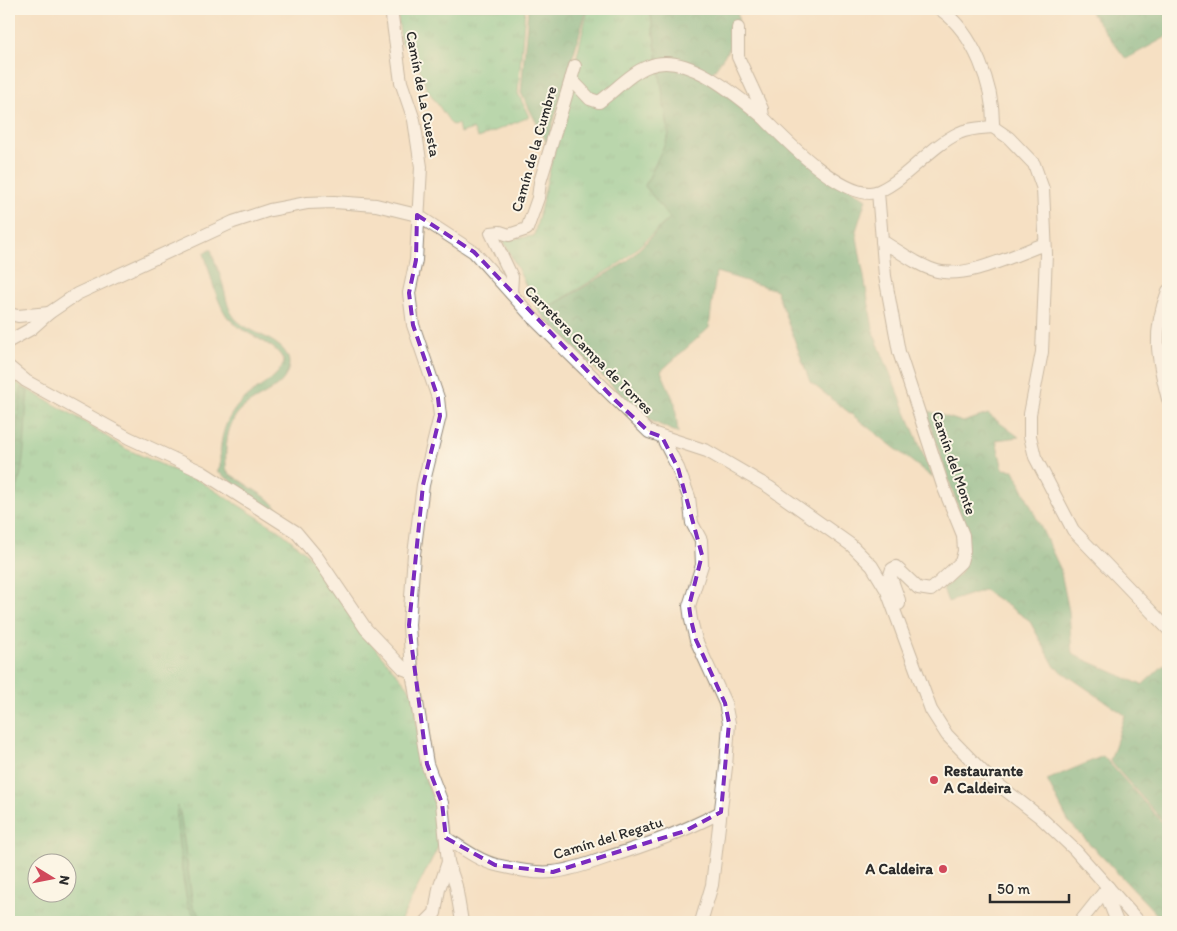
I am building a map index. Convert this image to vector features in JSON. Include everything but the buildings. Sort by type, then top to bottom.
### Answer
[{"type":"street","name":"Camín de La Cuesta","points":[[390,9],[401,82],[414,120],[421,167],[416,260],[409,293],[413,325],[438,398],[440,416],[423,485],[414,554],[409,625],[412,672],[427,764],[442,804],[448,862]]},
{"type":"street","points":[[940,9],[951,16],[979,57],[994,110],[994,127]]},
{"type":"street","points":[[738,28],[738,57],[762,109],[763,117]]},
{"type":"street","points":[[571,79],[590,99],[599,102],[623,82],[648,66],[669,61],[706,76],[763,117],[824,174],[866,193],[878,192],[935,147],[961,132],[994,127],[1009,138],[1034,164],[1043,189],[1045,244],[1042,352],[1030,414],[1030,436],[1035,457],[1073,530],[1168,629]]},
{"type":"street","name":"Camín de la Cumbre","points":[[511,293],[512,277],[491,234],[500,232],[509,235],[527,229],[538,198],[540,182],[575,66]]},
{"type":"street","points":[[878,192],[882,241],[927,268],[952,274],[979,269],[1045,244]]},
{"type":"street","name":"Carretera Campa de Torres","points":[[9,341],[31,329],[49,313],[77,294],[233,222],[270,210],[307,203],[334,202],[376,204],[417,215],[474,252],[511,293],[622,407],[649,432],[707,451],[769,486],[851,545],[872,566],[887,591],[931,710],[947,735],[986,775],[1040,817],[1068,843],[1139,922]]},
{"type":"street","name":"Camín del Monte","points":[[882,241],[885,276],[899,352],[943,486],[963,535],[964,551],[961,562],[931,590],[918,588],[896,568],[892,569],[890,575],[900,600],[896,615]]},
{"type":"street","points":[[1168,291],[1159,315],[1157,343],[1168,399]]},
{"type":"street","points":[[9,314],[18,316],[49,313]]},
{"type":"street","points":[[9,367],[26,381],[129,438],[202,472],[296,532],[317,557],[366,629],[404,669],[412,672]]},
{"type":"street","points":[[662,437],[678,468],[689,497],[692,523],[701,540],[702,566],[689,606],[696,640],[725,703],[729,723],[712,885],[701,922]]},
{"type":"street","name":"Camín del Regatu","points":[[446,838],[471,855],[495,865],[553,872],[588,864],[644,846],[685,831],[721,812]]},
{"type":"street","points":[[426,922],[435,913],[439,889],[448,862]]},
{"type":"street","points":[[448,862],[456,886],[462,922]]},
{"type":"street","points":[[1080,922],[1108,887]]},
{"type":"street","points":[[1108,887],[1109,902],[1117,922]]},
{"type":"highlighted area","points":[[417,215],[474,252],[615,400],[649,432],[662,437],[678,468],[702,555],[689,606],[691,620],[696,640],[725,703],[729,723],[721,812],[685,831],[553,872],[495,865],[446,838],[442,803],[427,764],[409,625],[423,485],[440,416],[438,398],[413,325],[409,293],[416,260]]},
{"type":"green space","points":[[397,9],[525,9],[518,93],[529,117],[478,138],[473,129],[460,133],[458,124],[452,125],[427,89],[414,54],[401,43]]},
{"type":"green space","points":[[528,9],[587,9],[547,143],[521,93]]},
{"type":"green space","points":[[588,9],[650,9],[669,135],[645,186],[670,218],[623,261],[540,313],[503,240],[534,236]]},
{"type":"green space","points":[[650,9],[736,9],[738,26],[736,35],[711,75],[808,160],[866,199],[856,231],[874,334],[933,478],[810,382],[776,290],[716,272],[709,328],[661,371],[675,403],[678,433],[647,419],[540,313],[626,262],[670,218],[645,186],[669,135]]},
{"type":"green space","points":[[1088,9],[1168,9],[1168,36],[1126,59]]},
{"type":"green space","points":[[211,249],[232,314],[245,326],[277,344],[288,357],[287,374],[282,381],[238,413],[228,433],[226,449],[227,472],[270,500],[280,511],[269,509],[217,471],[220,467],[223,433],[232,414],[246,397],[275,376],[284,363],[275,349],[240,328],[226,315],[216,293],[204,253]]},
{"type":"green space","points":[[9,379],[77,417],[124,448],[201,482],[280,531],[306,553],[370,642],[414,694],[421,767],[438,813],[438,847],[400,922],[9,922]]},
{"type":"green space","points":[[21,387],[28,391],[22,470],[15,495],[9,496],[9,479],[14,454]]},
{"type":"green space","points":[[925,410],[963,422],[988,414],[1019,437],[996,440],[1003,469],[1014,470],[1060,568],[1069,611],[1072,654],[1142,685],[1165,664],[1168,666],[1168,827],[1110,761],[1125,715],[1055,667],[1029,620],[984,590],[948,602],[943,589],[962,571],[968,536]]},
{"type":"green space","points":[[1103,756],[1168,829],[1168,922],[1164,922],[1068,821],[1047,780]]},
{"type":"green space","points":[[177,806],[180,811],[193,906],[205,922],[201,922],[193,913],[187,900],[178,839]]},
{"type":"place","name":"Restaurante A Caldeira","points":[[934,780]]},
{"type":"place","name":"A Caldeira","points":[[943,869]]}]
